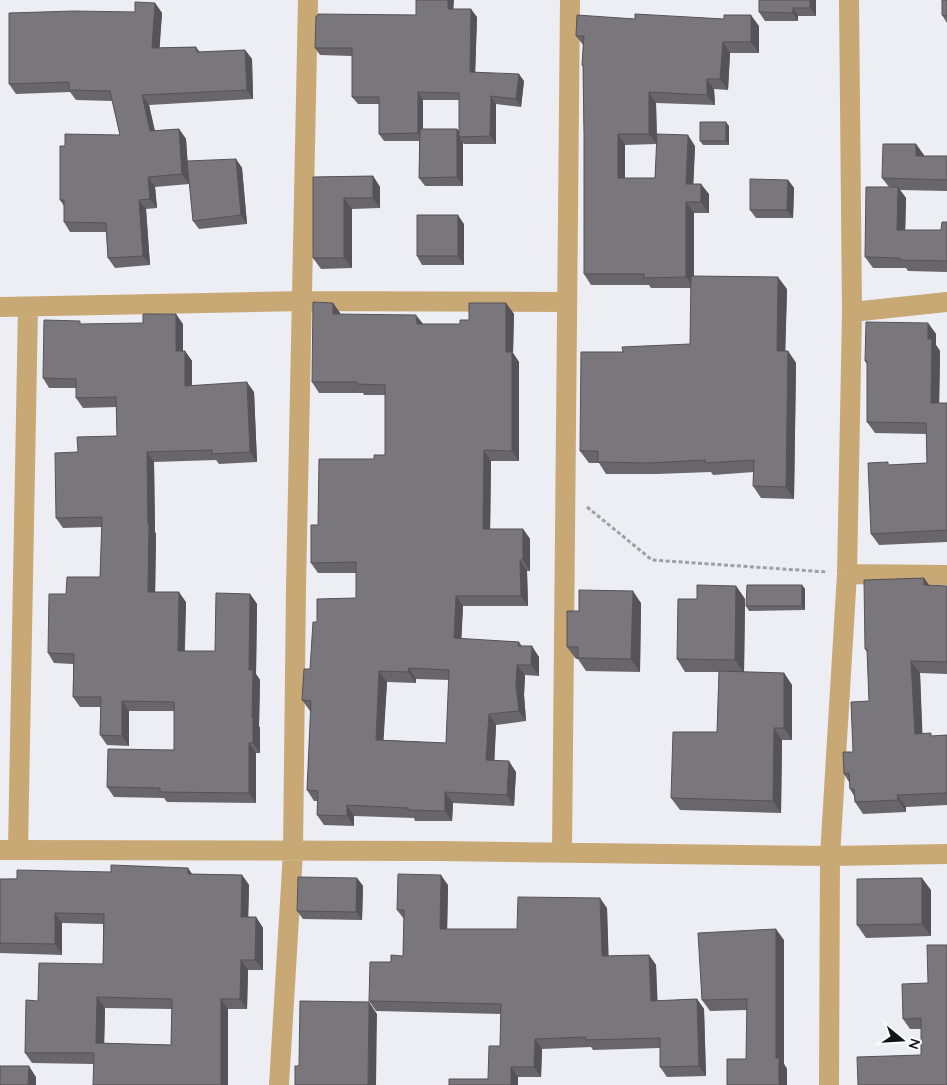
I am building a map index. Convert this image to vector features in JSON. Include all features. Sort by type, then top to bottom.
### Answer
[{"type":"street","points":[[279,1085],[293,852],[296,587],[308,0]]},
{"type":"street","points":[[562,853],[570,0]]},
{"type":"street","points":[[829,1085],[830,856],[847,574],[852,312],[849,0]]},
{"type":"street","points":[[0,307],[302,301],[566,302]]},
{"type":"street","points":[[852,312],[947,302]]},
{"type":"street","points":[[28,307],[9,850],[830,856],[947,854]]},
{"type":"street","points":[[847,574],[947,575]]},
{"type":"path","points":[[565,489],[652,560],[847,574]]},
{"type":"building","points":[[416,0],[448,0],[448,9],[471,9],[470,72],[519,74],[516,99],[491,96],[490,136],[459,137],[459,93],[418,92],[418,133],[379,134],[379,97],[352,97],[352,48],[315,48],[316,16],[318,14],[416,15]]},
{"type":"building","points":[[759,0],[810,0],[810,8],[793,8],[793,13],[759,12]]},
{"type":"building","points":[[942,0],[947,0],[947,16],[942,15]]},
{"type":"building","points":[[135,2],[155,3],[152,48],[196,47],[197,52],[245,50],[247,90],[142,95],[150,131],[179,129],[182,174],[148,177],[150,199],[139,200],[143,256],[108,258],[106,223],[64,222],[64,200],[60,200],[60,146],[65,146],[65,134],[120,135],[110,91],[69,90],[69,82],[9,84],[9,13],[135,12]]},
{"type":"building","points":[[635,14],[724,19],[724,15],[751,15],[751,42],[723,42],[720,79],[707,79],[707,95],[649,92],[649,134],[618,134],[618,178],[655,178],[657,134],[688,135],[686,184],[701,184],[701,202],[686,202],[686,277],[644,278],[644,274],[584,274],[582,65],[584,36],[576,36],[577,15],[635,19]]},
{"type":"building","points":[[700,122],[726,122],[726,141],[700,141]]},
{"type":"building","points":[[420,129],[457,129],[457,177],[419,178]]},
{"type":"building","points":[[883,144],[916,144],[916,156],[947,156],[947,180],[882,178]]},
{"type":"building","points":[[236,159],[241,215],[193,221],[187,161]]},
{"type":"building","points":[[373,176],[373,198],[344,198],[344,258],[313,258],[313,177]]},
{"type":"building","points":[[750,179],[788,180],[787,210],[750,210]]},
{"type":"building","points":[[866,187],[898,187],[897,230],[941,230],[942,222],[947,222],[947,261],[865,257]]},
{"type":"building","points":[[417,215],[458,215],[458,256],[417,256]]},
{"type":"building","points":[[691,276],[778,277],[777,351],[788,351],[786,487],[753,486],[754,460],[705,463],[705,460],[649,463],[598,462],[598,451],[580,451],[581,352],[623,352],[622,347],[690,344]]},
{"type":"building","points":[[313,302],[333,303],[333,314],[416,315],[417,324],[460,324],[460,320],[469,320],[469,303],[506,303],[506,352],[512,352],[512,451],[484,450],[483,529],[523,529],[523,560],[520,560],[521,596],[456,596],[454,638],[519,642],[518,646],[532,646],[531,665],[517,665],[516,685],[519,711],[489,714],[486,760],[509,761],[507,795],[445,792],[445,811],[347,805],[347,816],[317,815],[318,791],[307,790],[311,701],[302,700],[304,669],[310,669],[313,622],[317,622],[317,599],[356,598],[356,562],[311,563],[311,525],[318,525],[319,459],[374,459],[374,455],[385,455],[385,385],[357,384],[357,382],[312,382]],"holes":[[[409,668],[449,670],[446,743],[376,740],[379,671],[408,672]]]},
{"type":"building","points":[[143,314],[176,314],[176,351],[185,351],[185,386],[247,382],[250,452],[212,454],[212,450],[147,452],[148,592],[179,592],[178,651],[215,651],[216,593],[250,594],[249,670],[253,670],[253,743],[249,743],[249,793],[160,792],[160,788],[107,787],[108,749],[174,750],[174,702],[122,701],[122,736],[100,735],[101,697],[73,697],[74,654],[48,653],[49,594],[66,594],[67,577],[100,577],[102,517],[56,518],[55,453],[78,452],[77,437],[117,436],[116,397],[76,398],[76,379],[43,378],[44,320],[80,321],[80,324],[143,323]]},
{"type":"building","points":[[866,322],[928,323],[928,339],[932,339],[931,403],[947,403],[947,530],[871,534],[868,463],[888,462],[888,465],[927,463],[926,423],[867,422]]},
{"type":"building","points":[[924,578],[924,585],[947,586],[947,662],[911,661],[915,734],[947,735],[947,793],[897,795],[898,800],[855,802],[854,789],[850,789],[849,773],[844,774],[843,752],[853,752],[851,702],[869,701],[867,649],[865,649],[864,580]]},
{"type":"building","points":[[697,585],[736,586],[735,660],[677,659],[678,599],[697,599]]},
{"type":"building","points":[[747,585],[802,585],[802,606],[746,606]]},
{"type":"building","points":[[579,590],[633,591],[631,659],[578,658],[578,647],[567,647],[567,611],[579,611]]},
{"type":"building","points":[[719,671],[784,673],[784,728],[774,728],[773,801],[671,798],[673,732],[717,732]]},
{"type":"building","points":[[111,865],[188,868],[188,874],[242,875],[241,917],[256,917],[255,960],[241,960],[240,999],[221,999],[221,1085],[93,1085],[94,1053],[25,1053],[26,1000],[38,1001],[39,963],[103,964],[104,914],[55,913],[55,944],[0,943],[0,879],[17,879],[17,870],[111,872]],"holes":[[[97,997],[172,999],[171,1045],[96,1043]]]},
{"type":"building","points":[[398,874],[441,875],[440,929],[517,929],[518,897],[600,898],[602,956],[649,955],[651,1001],[697,999],[699,1066],[660,1067],[660,1038],[586,1040],[586,1037],[535,1039],[534,1067],[511,1067],[511,1085],[449,1085],[449,1079],[488,1079],[489,1046],[500,1046],[501,1004],[369,1001],[370,962],[391,962],[391,955],[403,956],[404,910],[397,910]]},
{"type":"building","points":[[298,877],[357,878],[356,912],[297,911]]},
{"type":"building","points":[[922,878],[922,924],[857,925],[857,879]]},
{"type":"building","points":[[776,929],[776,1058],[779,1058],[779,1085],[727,1085],[727,1059],[746,1059],[747,999],[702,1000],[698,933]]},
{"type":"building","points":[[927,945],[947,945],[947,1085],[858,1085],[857,1057],[921,1055],[921,1018],[903,1019],[902,984],[928,983]]},
{"type":"building","points":[[300,1001],[369,1002],[368,1085],[295,1085],[295,1066],[299,1066]]},
{"type":"building","points":[[0,1066],[29,1066],[28,1085],[0,1085]]}]
